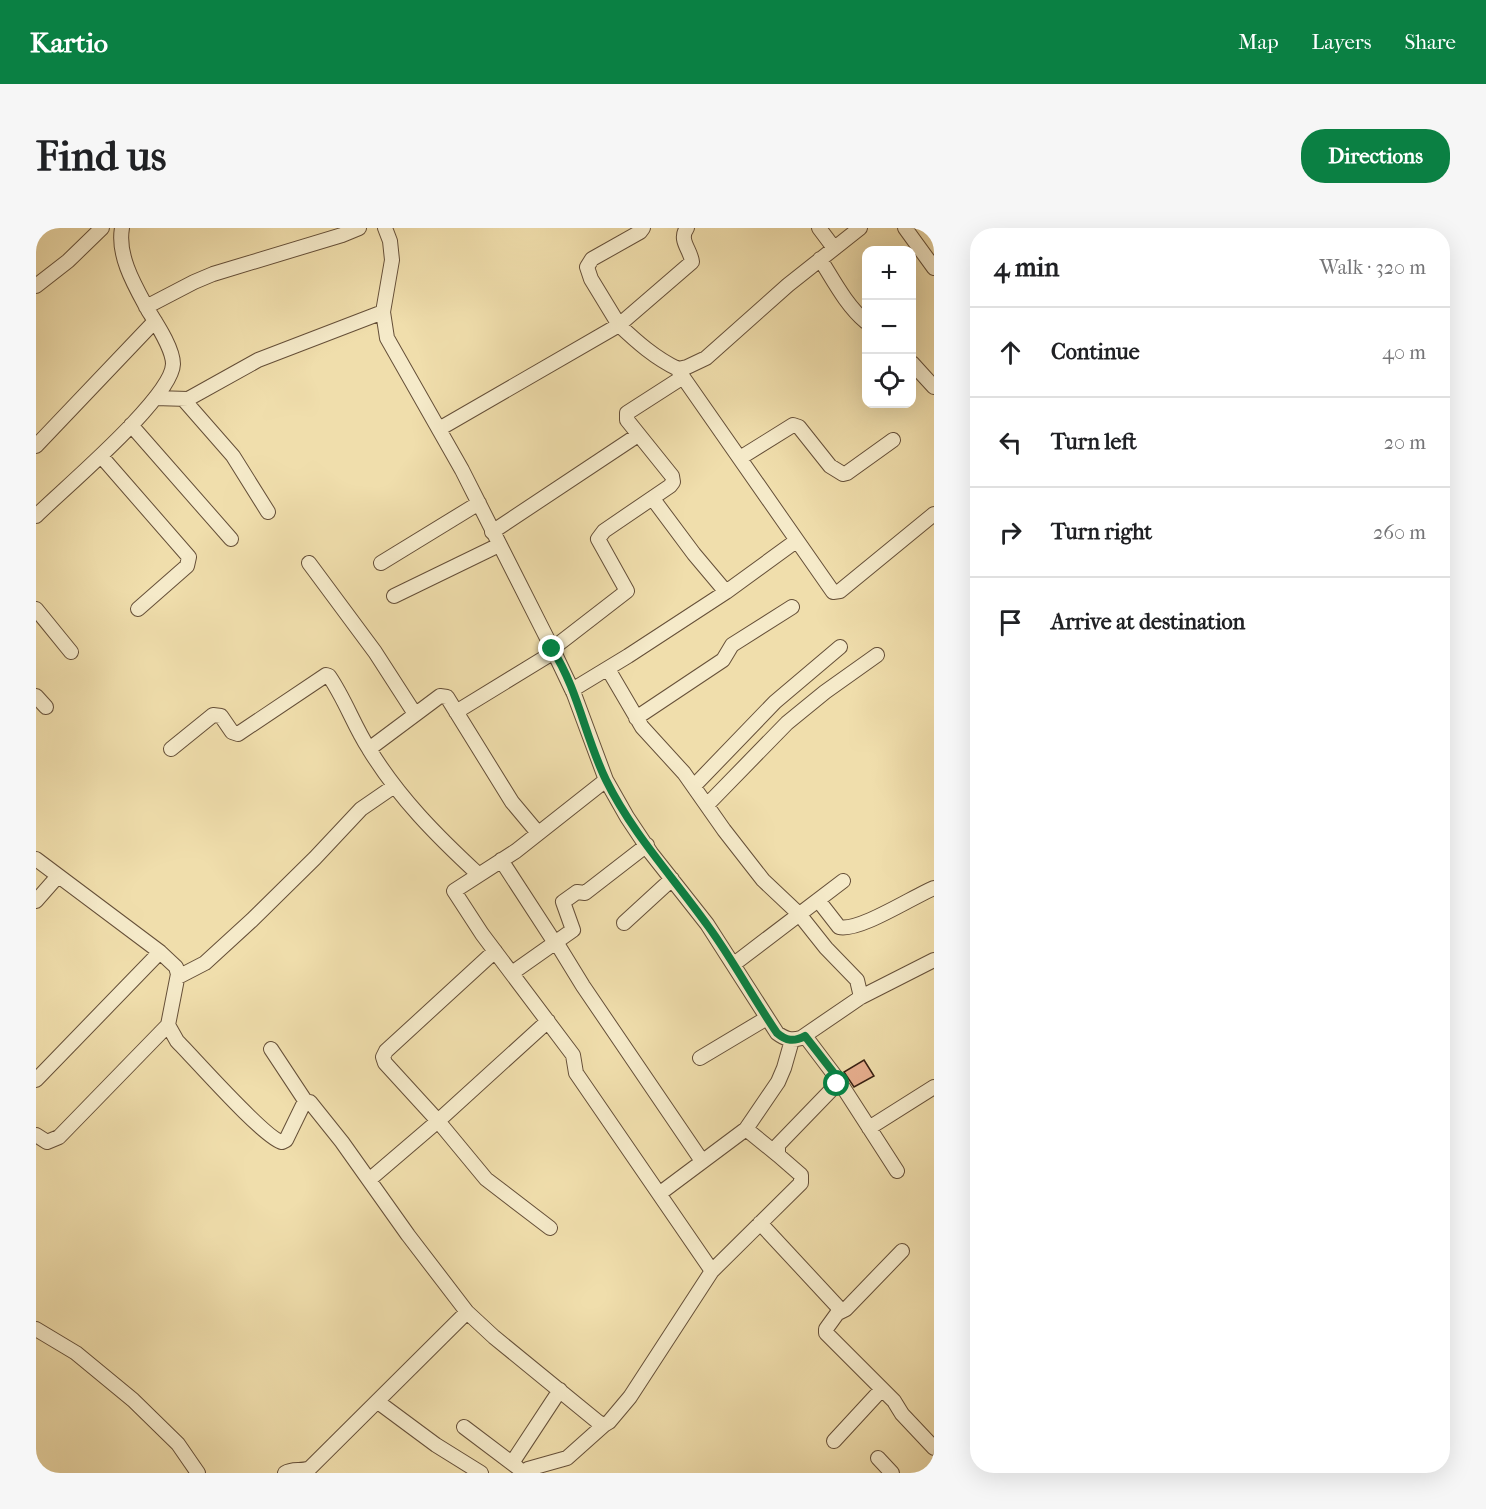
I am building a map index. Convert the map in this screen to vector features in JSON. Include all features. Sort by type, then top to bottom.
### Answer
[{"type":"street","points":[[36,286],[68,261],[102,228]]},
{"type":"street","points":[[146,307],[213,274],[359,228]]},
{"type":"street","points":[[385,228],[390,242],[392,260],[383,312],[387,338],[479,503],[553,650],[572,690],[606,780],[646,845],[734,964],[767,1018],[781,1036],[798,1038],[839,1081],[897,1172]]},
{"type":"street","points":[[643,228],[592,260],[587,267],[591,279],[619,325],[640,345],[680,373],[831,590],[837,592],[931,520]]},
{"type":"street","points":[[439,429],[619,325],[692,262],[683,233],[687,228]]},
{"type":"street","points":[[819,228],[834,248]]},
{"type":"street","points":[[456,712],[553,650],[625,594],[626,588],[598,539],[604,531],[670,486],[673,479],[627,420],[629,411],[687,368],[706,358],[820,259],[861,228]]},
{"type":"street","points":[[905,228],[934,268]]},
{"type":"street","points":[[36,516],[100,456],[155,398],[169,376],[173,363],[167,344],[128,268],[118,231]]},
{"type":"street","points":[[820,259],[846,299],[862,317]]},
{"type":"street","points":[[155,398],[184,400],[258,360],[383,312]]},
{"type":"street","points":[[36,446],[155,321]]},
{"type":"street","points":[[916,367],[934,387]]},
{"type":"street","points":[[184,400],[233,456],[268,512]]},
{"type":"street","points":[[130,425],[231,539]]},
{"type":"street","points":[[740,458],[793,425],[799,427],[830,466],[843,474],[893,440]]},
{"type":"street","points":[[492,532],[638,435]]},
{"type":"street","points":[[100,456],[189,557],[187,566],[138,609]]},
{"type":"street","points":[[653,499],[726,592]]},
{"type":"street","points":[[381,563],[479,503]]},
{"type":"street","points":[[572,690],[726,592],[796,541]]},
{"type":"street","points":[[394,596],[499,545]]},
{"type":"street","points":[[309,563],[380,659],[415,714]]},
{"type":"street","points":[[636,718],[723,660],[732,645],[792,607]]},
{"type":"street","points":[[36,609],[71,652]]},
{"type":"street","points":[[694,786],[775,702],[840,647]]},
{"type":"street","points":[[707,805],[787,723],[825,692],[877,655]]},
{"type":"street","points":[[608,669],[636,718],[694,786],[763,880],[799,914],[826,948],[857,980],[861,997]]},
{"type":"street","points":[[171,749],[215,714],[221,717],[233,733],[238,734],[326,675],[331,677],[369,749],[393,787],[430,830],[478,874]]},
{"type":"street","points":[[36,696],[46,707]]},
{"type":"street","points":[[369,749],[442,696],[449,698],[512,802],[538,833]]},
{"type":"street","points":[[606,780],[538,833],[454,891],[495,951],[575,1058],[576,1073],[712,1271]]},
{"type":"street","points":[[178,977],[205,963],[252,921],[361,809],[393,787]]},
{"type":"street","points":[[512,974],[574,929],[563,902],[577,892],[585,893],[646,845]]},
{"type":"street","points":[[36,859],[160,952],[176,967],[178,977],[168,1025],[59,1137],[47,1142],[36,1135]]},
{"type":"street","points":[[501,860],[702,1161]]},
{"type":"street","points":[[36,902],[58,876]]},
{"type":"street","points":[[624,923],[672,879]]},
{"type":"street","points":[[734,964],[843,881]]},
{"type":"street","points":[[818,900],[839,927],[845,928],[876,918],[910,901],[916,895],[934,888]]},
{"type":"street","points":[[495,951],[386,1051],[383,1057],[385,1063],[438,1121],[486,1179],[550,1228]]},
{"type":"street","points":[[36,1080],[160,952]]},
{"type":"street","points":[[659,1194],[746,1129],[778,1082],[798,1038],[861,997],[934,960]]},
{"type":"street","points":[[700,1058],[767,1018]]},
{"type":"street","points":[[369,1180],[548,1021]]},
{"type":"street","points":[[168,1025],[177,1041],[277,1141],[286,1140],[306,1102]]},
{"type":"street","points":[[271,1050],[306,1102],[312,1104],[408,1236],[467,1312],[494,1337],[604,1425]]},
{"type":"street","points":[[778,1155],[777,1148],[780,1142],[839,1081]]},
{"type":"street","points":[[869,1128],[934,1087]]},
{"type":"street","points":[[519,1469],[567,1458],[609,1422],[630,1397],[712,1271],[802,1180],[801,1175],[746,1129]]},
{"type":"street","points":[[760,1223],[838,1306],[838,1313]]},
{"type":"street","points":[[902,1251],[846,1309],[838,1313],[826,1329],[826,1333],[882,1389],[934,1448]]},
{"type":"street","points":[[285,1473],[290,1470],[310,1468],[467,1312]]},
{"type":"street","points":[[36,1329],[76,1353],[133,1400],[178,1444],[198,1473]]},
{"type":"street","points":[[834,1441],[882,1389]]},
{"type":"street","points":[[519,1469],[560,1390]]},
{"type":"street","points":[[378,1401],[436,1445],[481,1473]]},
{"type":"street","points":[[464,1427],[519,1469]]},
{"type":"street","points":[[878,1458],[892,1473]]},
{"type":"building","points":[[864,1060],[874,1076],[854,1087],[844,1072]]},
{"type":"route","points":[[552,649],[574,694],[606,780],[627,817],[651,853],[707,924],[777,1033],[792,1040],[805,1036],[837,1077],[839,1081],[837,1084]]}]
